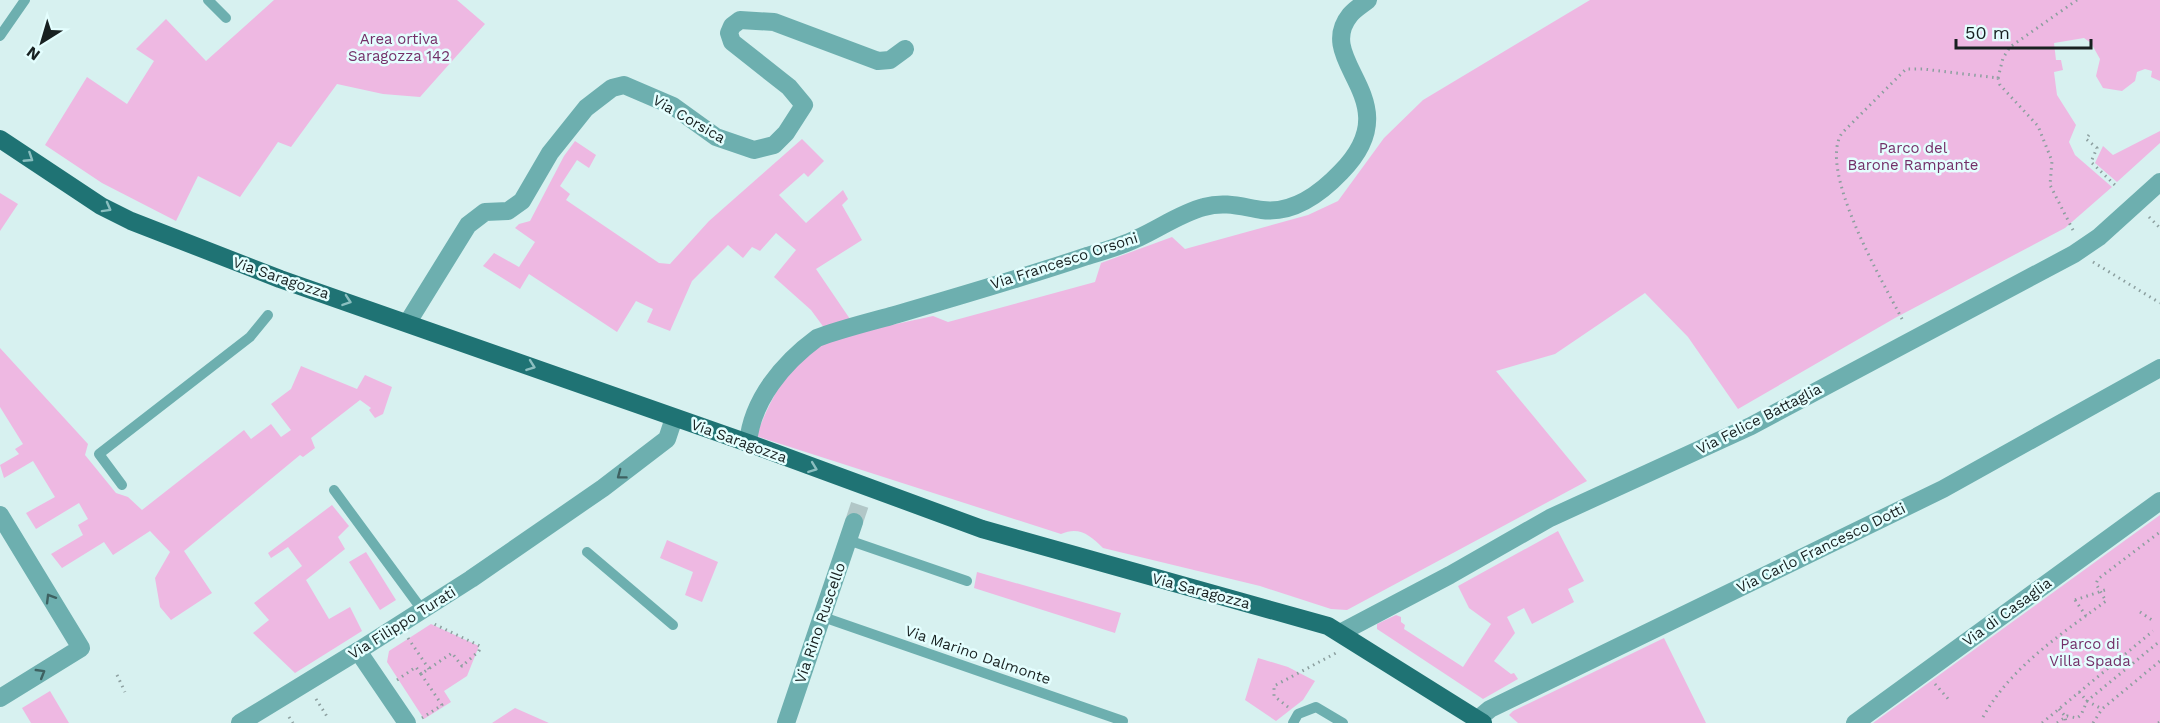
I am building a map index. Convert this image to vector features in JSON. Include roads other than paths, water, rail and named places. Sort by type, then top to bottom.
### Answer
[{"type":"main road","name":"Via Saragozza","points":[[0,139],[101,206],[131,221],[279,283],[408,322],[748,443],[864,493],[982,529],[1303,618],[1342,632],[1480,721]]},
{"type":"street","name":"Via Francesco Orsoni","points":[[748,443],[755,415],[775,379],[801,350],[817,338],[1095,254],[1136,239],[1202,208],[1220,203],[1279,211],[1294,206],[1324,188],[1360,150],[1366,132],[1369,111],[1366,99],[1347,64],[1342,49],[1344,31],[1350,16],[1368,0]]},
{"type":"street","name":"Via Corsica","points":[[408,322],[468,225],[485,212],[508,211],[522,201],[550,153],[586,108],[612,88],[624,85],[663,102],[716,136],[754,150],[774,145],[804,110],[804,105],[795,92],[732,42],[729,33],[732,26],[740,20],[774,22],[878,61],[890,60],[905,49]]},
{"type":"street","name":"Via Felice Battaglia","points":[[1342,632],[1450,576],[1550,518],[1751,426],[2074,254],[2099,237],[2160,182]]},
{"type":"street","name":"Via Carlo Francesco Dotti","points":[[1480,721],[1490,709],[1943,489],[2160,368]]},
{"type":"street","name":"Via Filippo Turati","points":[[240,723],[358,651],[426,616],[564,522],[662,444],[669,435],[674,418]]},
{"type":"street","name":"Via di Casaglia","points":[[1855,723],[2160,501]]},
{"type":"street","points":[[0,698],[81,648],[1,519]]},
{"type":"street","name":"Via Rino Ruscello","points":[[786,723],[854,522]]},
{"type":"street","points":[[358,651],[414,721]]},
{"type":"lane","points":[[0,36],[25,0]]},
{"type":"lane","points":[[208,0],[226,18]]},
{"type":"lane","points":[[122,485],[99,454],[250,337],[267,315]]},
{"type":"lane","points":[[334,490],[426,616]]},
{"type":"lane","points":[[848,540],[967,581]]},
{"type":"lane","points":[[586,552],[673,625]]},
{"type":"lane","name":"Via Marino Dalmonte","points":[[823,617],[1123,721]]},
{"type":"lane","points":[[1296,719],[1316,706],[1342,723]]},
{"type":"tunnel","points":[[854,522],[862,498]]},
{"type":"park label","name":"Area ortiva Saragozza 142","points":[[399,48]]},
{"type":"park label","name":"Parco del Barone Rampante","points":[[1913,156]]},
{"type":"park label","name":"Parco di Villa Spada","points":[[2090,652]]}]
